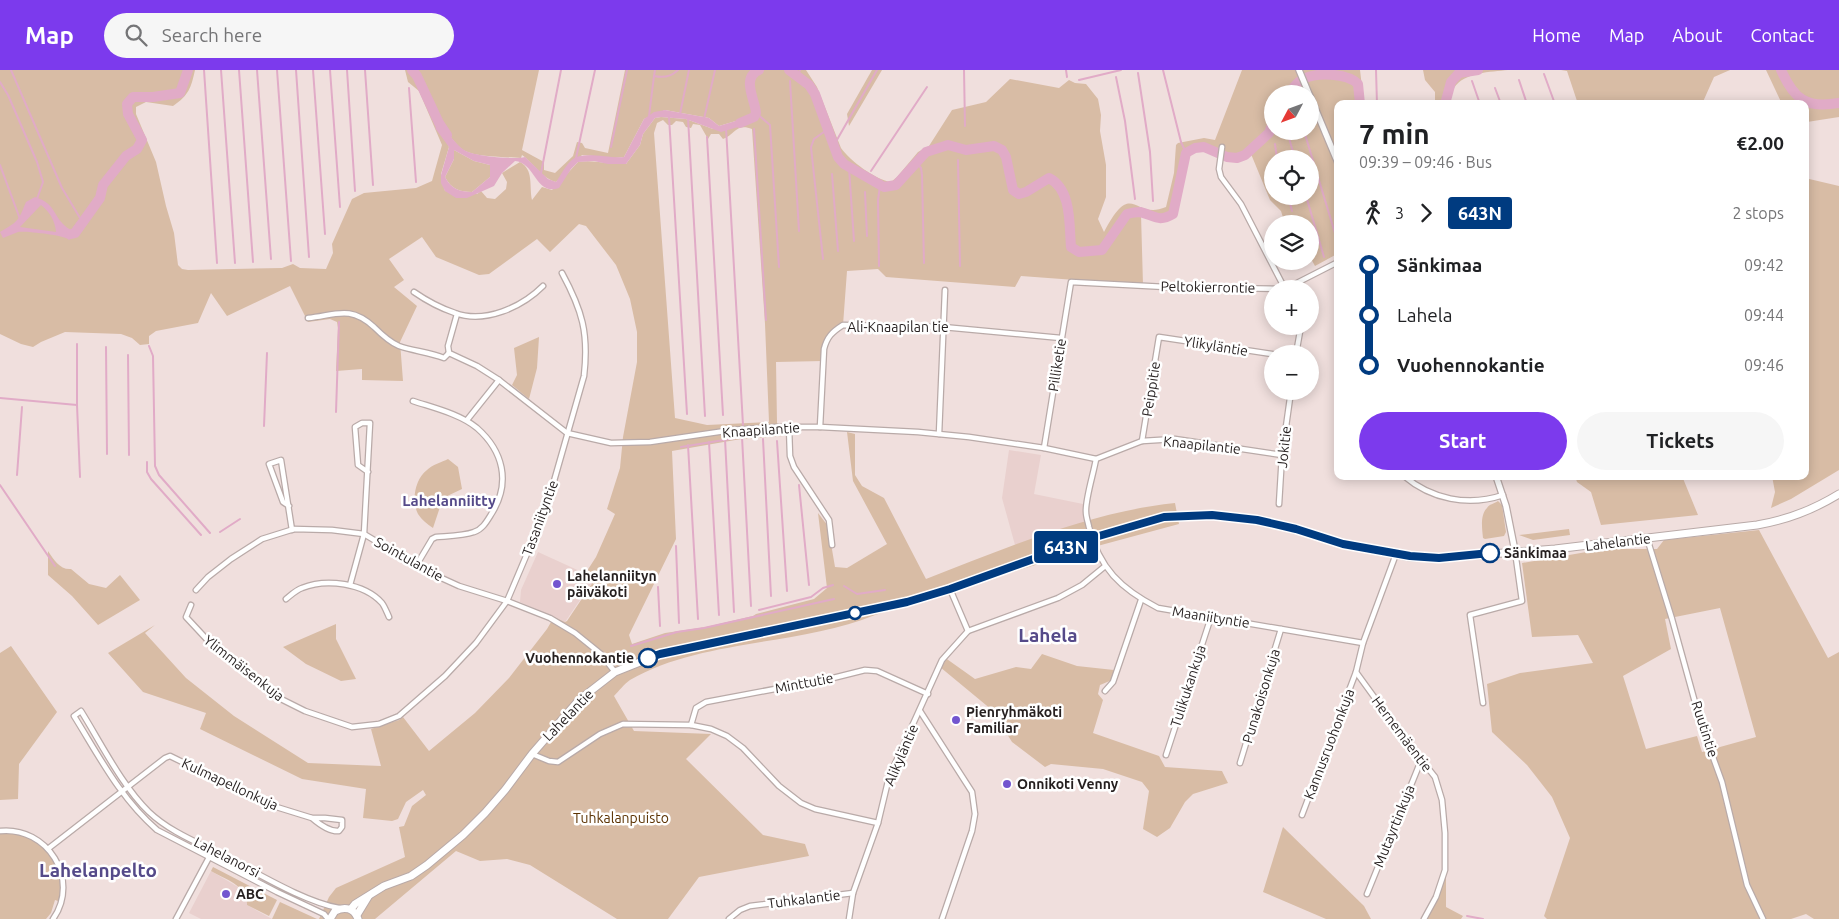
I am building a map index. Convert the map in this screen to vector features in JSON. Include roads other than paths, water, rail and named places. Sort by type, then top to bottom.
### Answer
[{"type":"main road","name":"Lahelantie","points":[[351,909],[384,886],[410,876],[427,865],[463,835],[505,790],[532,754],[572,707],[615,672],[660,654],[868,611],[950,589],[1092,538],[1164,517],[1212,515],[1257,520],[1296,529],[1343,544],[1396,554],[1439,558],[1569,547],[1775,522],[1800,515],[1839,494]]},
{"type":"main road","points":[[329,919],[340,908],[351,909],[357,917],[368,896]]},
{"type":"street","points":[[1299,71],[1305,85]]},
{"type":"street","points":[[1319,117],[1334,153]]},
{"type":"street","points":[[1222,147],[1219,160],[1221,177],[1241,204],[1280,280]]},
{"type":"street","name":"Peltokierrontie","points":[[1302,280],[1334,263]]},
{"type":"street","name":"Tasaniityntie","points":[[507,601],[546,509],[584,376],[586,354],[584,331],[577,300],[562,273]]},
{"type":"street","name":"Peltokierrontie","points":[[1071,282],[1174,288],[1264,289]]},
{"type":"street","name":"Pilliketie","points":[[1044,448],[1071,282]]},
{"type":"street","points":[[414,292],[431,303],[457,314],[475,316],[499,313],[520,305],[543,286]]},
{"type":"street","points":[[939,434],[945,290]]},
{"type":"street","points":[[308,318],[343,313],[357,314],[364,317],[397,345],[444,358],[450,353],[448,346],[457,314]]},
{"type":"street","name":"Ali-Knaapilan tie","points":[[820,427],[824,349],[827,339],[832,332],[843,325],[943,327],[1061,338]]},
{"type":"street","name":"Ylikyläntie","points":[[1159,337],[1264,353]]},
{"type":"street","name":"Peippitie","points":[[1142,441],[1159,337]]},
{"type":"street","name":"Knaapilantie","points":[[450,353],[477,366],[499,380],[568,433],[611,443],[677,439],[732,430],[820,427],[939,434],[1044,448],[1096,459],[1142,441],[1175,439],[1282,455]]},
{"type":"street","points":[[467,420],[499,380]]},
{"type":"street","name":"Jokitie","points":[[1279,504],[1282,455],[1290,400]]},
{"type":"street","points":[[414,401],[467,420],[478,429],[496,449],[500,459],[502,492],[496,507],[484,526],[474,532],[432,539],[416,566]]},
{"type":"street","points":[[350,585],[364,534],[368,472],[370,423],[362,423],[355,427],[358,465],[368,472]]},
{"type":"street","points":[[789,427],[790,456],[794,467],[829,520],[832,545]]},
{"type":"street","points":[[1092,538],[1086,512],[1096,459]]},
{"type":"street","points":[[289,506],[283,502],[269,464],[281,460],[289,506],[292,530]]},
{"type":"street","points":[[1409,480],[1431,493],[1449,499],[1476,501],[1503,495]]},
{"type":"street","points":[[1482,703],[1470,616],[1522,602],[1515,551],[1503,495],[1497,480]]},
{"type":"street","name":"Sointulantie","points":[[196,590],[208,577],[231,559],[262,539],[292,530],[332,530],[364,534],[416,566],[459,586],[507,601],[550,618],[575,632],[601,654],[615,672]]},
{"type":"street","name":"Maaniityntie","points":[[1092,538],[1104,567],[1141,600],[1158,608],[1363,643]]},
{"type":"street","name":"Ruutintie","points":[[1647,538],[1675,628],[1701,724],[1722,782],[1748,886],[1763,919]]},
{"type":"street","points":[[1356,672],[1363,643],[1396,554]]},
{"type":"street","name":"Alikyläntie","points":[[849,919],[853,893],[878,823],[889,777],[942,660],[968,631],[1058,598],[1082,585],[1104,567]]},
{"type":"street","points":[[286,599],[300,588],[329,583],[350,585],[373,596],[382,604],[389,617]]},
{"type":"street","points":[[950,589],[968,631]]},
{"type":"street","points":[[1105,691],[1113,682],[1141,600]]},
{"type":"street","name":"Ylimmäisenkuja","points":[[191,605],[186,617],[213,646],[262,686],[281,699],[305,711],[352,726],[379,724],[405,712],[445,676],[476,643],[507,601]]},
{"type":"street","name":"Tulikukankuja","points":[[1166,755],[1211,617]]},
{"type":"street","name":"Punakoisonkuja","points":[[1240,763],[1282,629]]},
{"type":"street","name":"Minttutie","points":[[691,725],[696,708],[706,702],[833,678],[865,670],[877,671],[928,694]]},
{"type":"street","name":"Hernemäentie","points":[[1356,672],[1435,777],[1442,800],[1445,833],[1445,870],[1436,897],[1424,919]]},
{"type":"street","name":"Kannusruohonkuja","points":[[1302,815],[1356,672]]},
{"type":"street","name":"Lahelanorsi","points":[[329,919],[324,914],[156,830],[121,793],[74,716],[81,711],[138,800],[161,822],[280,885],[328,906],[340,908]]},
{"type":"street","points":[[920,712],[972,792],[975,814],[972,831],[942,919]]},
{"type":"street","points":[[532,754],[549,761],[558,762],[600,734],[623,724],[691,725],[711,729],[727,736],[742,748],[779,786],[801,802],[815,809],[878,823]]},
{"type":"street","name":"Kulmapellonkuja","points":[[128,786],[170,756],[270,805],[312,818],[342,820],[342,827],[339,831],[334,832],[318,824],[312,818]]},
{"type":"street","name":"Mutayrtinkuja","points":[[1367,894],[1422,758]]},
{"type":"street","points":[[49,848],[128,786]]},
{"type":"street","points":[[0,830],[23,833],[49,848],[64,880],[64,896],[53,919]]},
{"type":"street","points":[[176,919],[213,850]]},
{"type":"street","name":"Tuhkalantie","points":[[729,919],[740,910],[750,906],[853,893]]},
{"type":"waterway","points":[[11,70],[62,188],[83,223]]},
{"type":"waterway","points":[[71,234],[75,233],[100,198],[103,185],[126,156],[137,149],[142,140],[128,114],[127,104],[133,97],[153,97],[180,93],[188,70]]},
{"type":"waterway","points":[[204,70],[217,263]]},
{"type":"waterway","points":[[221,70],[235,263]]},
{"type":"waterway","points":[[239,70],[253,262]]},
{"type":"waterway","points":[[257,70],[271,259]]},
{"type":"waterway","points":[[277,70],[291,261]]},
{"type":"waterway","points":[[296,70],[309,257]]},
{"type":"waterway","points":[[313,70],[325,234]]},
{"type":"waterway","points":[[330,70],[340,207]]},
{"type":"waterway","points":[[347,70],[355,191]]},
{"type":"waterway","points":[[365,70],[373,185]]},
{"type":"waterway","points":[[412,70],[417,76],[439,123],[447,135]]},
{"type":"waterway","points":[[541,173],[561,70]]},
{"type":"waterway","points":[[576,158],[595,70]]},
{"type":"waterway","points":[[611,147],[627,70]]},
{"type":"waterway","points":[[654,76],[655,70]]},
{"type":"waterway","points":[[649,116],[654,76],[667,76],[678,70]]},
{"type":"waterway","points":[[680,114],[689,70]]},
{"type":"waterway","points":[[704,119],[715,70]]},
{"type":"waterway","points":[[752,70],[753,75]]},
{"type":"waterway","points":[[740,123],[754,117],[756,113],[750,83],[751,78],[759,70]]},
{"type":"waterway","points":[[789,70],[809,85],[815,94],[838,157],[844,164],[884,187],[896,185],[926,152],[948,145],[966,150],[994,146],[1002,150],[1006,157],[1013,190],[1019,194],[1026,192],[1049,178],[1056,183],[1066,199],[1071,247],[1079,252],[1102,250],[1127,214],[1140,212],[1156,218],[1168,217],[1173,214],[1186,153],[1195,148],[1204,147],[1227,157],[1237,158],[1245,155],[1264,138]]},
{"type":"waterway","points":[[797,76],[800,70]]},
{"type":"waterway","points":[[834,145],[877,70]]},
{"type":"waterway","points":[[964,70],[965,126]]},
{"type":"waterway","points":[[1066,70],[1067,77]]},
{"type":"waterway","points":[[1079,80],[1121,70]]},
{"type":"waterway","points":[[1163,70],[1181,142],[1186,153]]},
{"type":"waterway","points":[[1376,70],[1377,100]]},
{"type":"waterway","points":[[1446,100],[1451,82],[1459,73],[1478,70]]},
{"type":"waterway","points":[[1781,70],[1791,88],[1802,100]]},
{"type":"waterway","points":[[1138,73],[1150,152],[1153,201]]},
{"type":"waterway","points":[[1544,74],[1554,100]]},
{"type":"waterway","points":[[1296,85],[1303,79],[1316,75],[1339,76],[1353,80],[1358,84],[1360,100]]},
{"type":"waterway","points":[[1116,77],[1125,121],[1135,199]]},
{"type":"waterway","points":[[1519,80],[1526,100]]},
{"type":"waterway","points":[[790,81],[799,231]]},
{"type":"waterway","points":[[1472,81],[1479,100]]},
{"type":"waterway","points":[[0,82],[8,95],[37,162],[43,182],[37,199]]},
{"type":"waterway","points":[[871,171],[927,87]]},
{"type":"waterway","points":[[409,88],[416,182]]},
{"type":"waterway","points":[[1495,88],[1500,100]]},
{"type":"waterway","points":[[1809,103],[1839,103]]},
{"type":"waterway","points":[[756,113],[770,125],[779,267]]},
{"type":"waterway","points":[[669,117],[687,414]]},
{"type":"waterway","points":[[688,118],[705,416]]},
{"type":"waterway","points":[[726,128],[743,425]]},
{"type":"waterway","points":[[754,129],[766,320]]},
{"type":"waterway","points":[[823,259],[811,147],[814,139],[828,129]]},
{"type":"waterway","points":[[707,137],[723,415]]},
{"type":"waterway","points":[[1290,140],[1292,150]]},
{"type":"waterway","points":[[1307,140],[1334,230]]},
{"type":"waterway","points":[[1275,144],[1276,150]]},
{"type":"waterway","points":[[958,160],[960,266]]},
{"type":"waterway","points":[[916,162],[921,168],[922,175],[924,263]]},
{"type":"waterway","points":[[0,165],[20,219]]},
{"type":"waterway","points":[[849,168],[854,241]]},
{"type":"waterway","points":[[832,174],[838,251]]},
{"type":"waterway","points":[[879,266],[878,200],[880,186]]},
{"type":"waterway","points":[[865,192],[867,236]]},
{"type":"waterway","points":[[1290,205],[1292,211]]},
{"type":"waterway","points":[[1309,205],[1324,257]]},
{"type":"waterway","points":[[336,412],[339,322]]},
{"type":"waterway","points":[[77,344],[80,477]]},
{"type":"waterway","points":[[149,346],[153,356],[155,466],[159,475],[210,533]]},
{"type":"waterway","points":[[106,347],[107,454]]},
{"type":"waterway","points":[[264,426],[267,353]]},
{"type":"waterway","points":[[128,355],[129,455]]},
{"type":"waterway","points":[[0,398],[77,405]]},
{"type":"waterway","points":[[17,475],[22,407]]},
{"type":"waterway","points":[[681,447],[742,437],[776,435]]},
{"type":"waterway","points":[[742,437],[751,606]]},
{"type":"waterway","points":[[725,439],[734,612]]},
{"type":"waterway","points":[[763,439],[771,596]]},
{"type":"waterway","points":[[777,441],[787,591]]},
{"type":"waterway","points":[[709,442],[719,615]]},
{"type":"waterway","points":[[688,445],[698,619]]},
{"type":"waterway","points":[[147,462],[147,472],[151,479],[201,535]]},
{"type":"waterway","points":[[0,485],[55,566]]},
{"type":"waterway","points":[[799,485],[809,585]]},
{"type":"waterway","points":[[220,532],[240,519]]},
{"type":"waterway","points":[[676,546],[679,623]]},
{"type":"waterway","points":[[759,610],[811,597],[823,588],[833,585]]},
{"type":"waterway","points":[[844,586],[857,594],[885,590]]},
{"type":"waterway","points":[[658,587],[660,626]]},
{"type":"waterway","points":[[631,646],[677,632],[704,628],[834,599]]},
{"type":"waterway","points":[[1467,916],[1483,919]]},
{"type":"place","name":"Sänkimaa","points":[[1490,553]]},
{"type":"place","name":"Lahelanniityn päiväkoti","points":[[557,584]]},
{"type":"place","name":"Vuohennokantie","points":[[648,658]]},
{"type":"place","name":"Pienryhmäkoti Familiar","points":[[956,720]]},
{"type":"place","name":"Onnikoti Venny","points":[[1007,784]]},
{"type":"place","name":"ABC","points":[[226,894]]},
{"type":"district","name":"Lahelanniitty","points":[[449,500]]},
{"type":"district","name":"Lahela","points":[[1048,635]]},
{"type":"district","name":"Lahelanpelto","points":[[98,870]]},
{"type":"park label","name":"Tuhkalanpuisto","points":[[621,818]]}]
